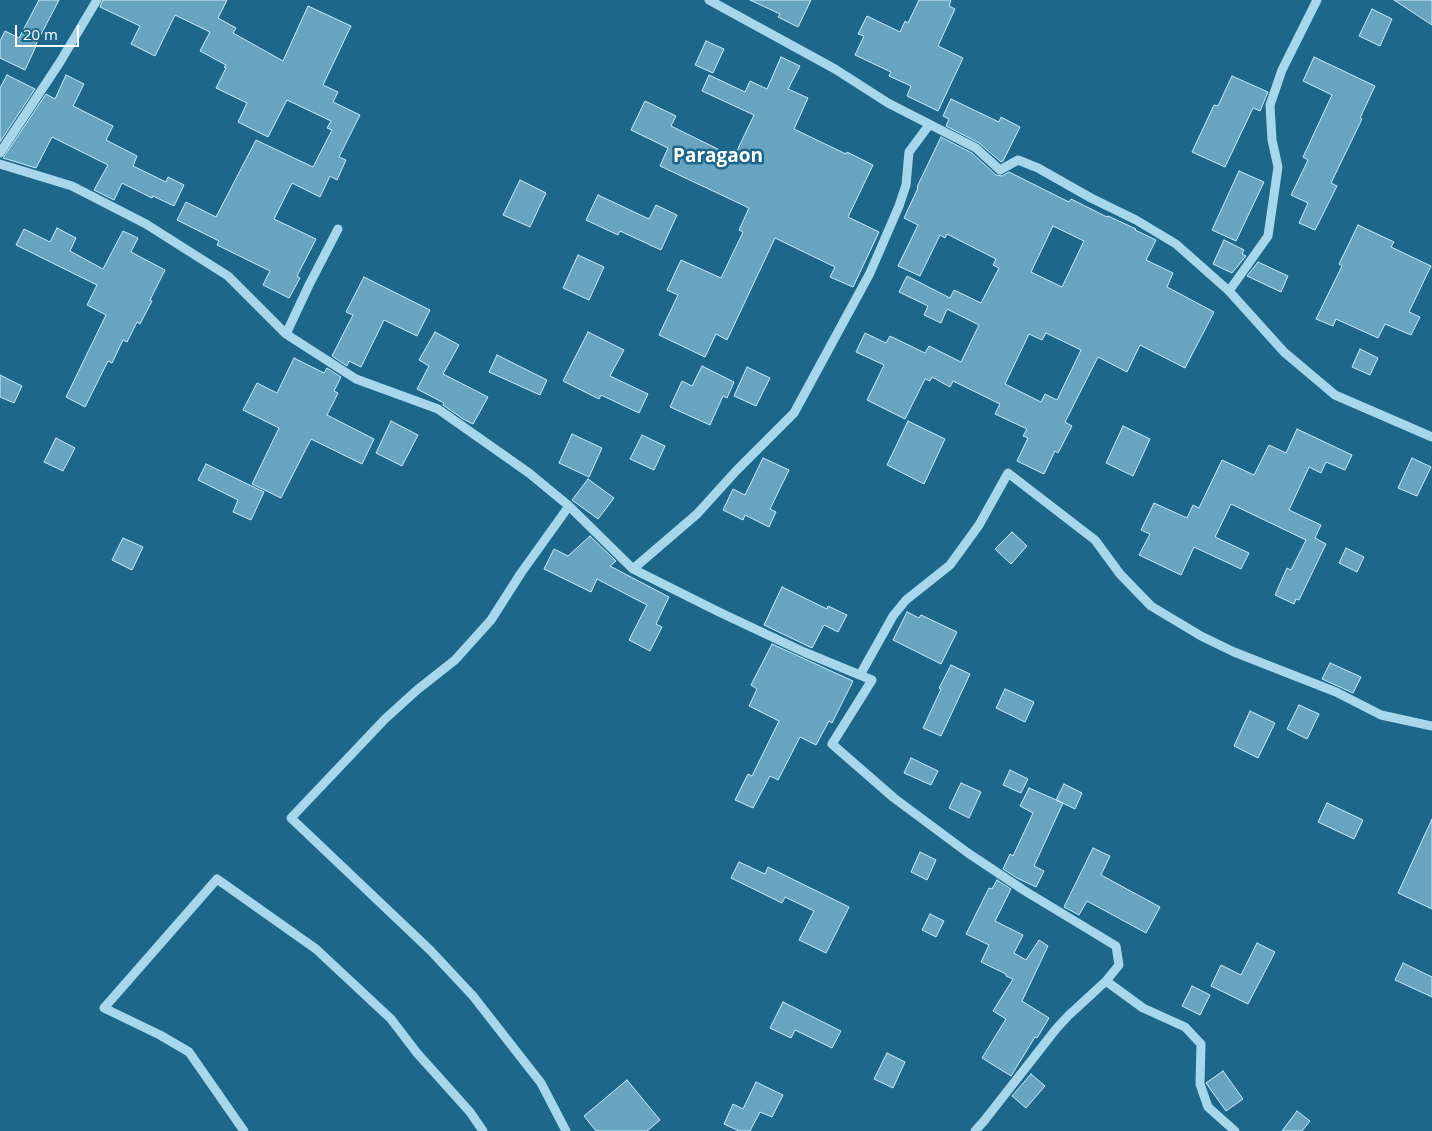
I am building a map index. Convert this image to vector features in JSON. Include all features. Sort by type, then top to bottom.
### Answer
[{"type":"street","points":[[0,153],[60,62],[96,0]]},
{"type":"street","points":[[709,0],[835,70],[888,103],[976,148],[1000,170],[1018,160],[1038,168],[1091,198],[1136,220],[1176,244],[1229,291],[1284,352],[1334,395],[1432,437]]},
{"type":"street","points":[[1229,291],[1268,236],[1278,167],[1272,140],[1270,105],[1282,70],[1317,0]]},
{"type":"street","points":[[634,569],[697,514],[736,471],[794,414],[870,273],[906,185],[909,152],[929,125]]},
{"type":"street","points":[[0,164],[72,186],[146,224],[228,276],[286,334],[356,378],[438,409],[530,473],[569,506],[634,569],[804,652],[872,680],[832,744],[894,798],[968,852],[1025,891],[1116,946],[1119,965],[1106,981],[1062,1022],[975,1131]]},
{"type":"street","points":[[286,334],[338,229]]},
{"type":"street","points":[[860,675],[894,616],[906,600],[950,565],[980,525],[1008,473],[1095,540],[1120,574],[1151,606],[1200,636],[1234,652],[1336,692],[1381,715],[1432,726]]},
{"type":"street","points":[[566,1131],[541,1083],[474,996],[430,950],[291,818],[385,719],[417,690],[455,660],[485,627],[569,506]]},
{"type":"street","points":[[244,1131],[189,1052],[160,1035],[104,1008],[217,879],[316,949],[391,1018],[417,1053],[470,1112],[483,1131]]},
{"type":"street","points":[[1106,981],[1142,1008],[1185,1027],[1201,1044],[1200,1084],[1208,1107],[1235,1131]]},
{"type":"building","points":[[39,0],[59,0],[25,70],[0,58],[0,41],[5,31],[19,38]]},
{"type":"building","points":[[103,0],[227,0],[218,18],[236,28],[233,33],[283,61],[308,6],[351,26],[323,85],[338,92],[333,102],[360,115],[339,157],[346,160],[337,180],[330,176],[320,197],[292,183],[274,219],[316,239],[297,276],[300,278],[289,298],[263,285],[270,271],[217,245],[219,241],[177,220],[186,202],[216,217],[256,140],[313,167],[332,130],[327,128],[331,121],[287,100],[268,137],[238,122],[247,103],[216,88],[226,65],[200,51],[210,32],[175,15],[155,56],[131,44],[140,26],[100,7]]},
{"type":"building","points":[[750,0],[811,0],[798,27],[778,17],[780,14]]},
{"type":"building","points":[[919,0],[951,0],[949,6],[955,9],[938,46],[963,58],[938,111],[907,96],[911,86],[889,76],[891,72],[855,55],[864,36],[858,34],[867,16],[900,32],[905,21],[908,23]]},
{"type":"building","points":[[1394,0],[1432,0],[1432,25]]},
{"type":"building","points":[[1372,9],[1392,19],[1380,46],[1359,36]]},
{"type":"building","points":[[706,41],[724,49],[713,73],[695,65]]},
{"type":"building","points":[[781,57],[800,66],[788,89],[808,98],[794,129],[873,165],[848,217],[879,232],[853,287],[830,277],[835,267],[775,238],[727,340],[716,334],[705,357],[659,335],[678,295],[667,290],[681,260],[721,278],[743,232],[739,230],[749,208],[660,166],[668,148],[631,130],[645,101],[676,116],[671,126],[734,157],[754,115],[702,91],[709,75],[745,92],[750,81],[767,89]]},
{"type":"building","points":[[1314,57],[1375,86],[1360,118],[1362,119],[1331,183],[1337,186],[1315,230],[1299,223],[1308,203],[1291,195],[1308,160],[1303,157],[1332,95],[1303,81]]},
{"type":"building","points":[[7,75],[35,89],[0,142],[0,88]]},
{"type":"building","points":[[66,75],[84,84],[73,106],[113,126],[106,140],[137,156],[133,166],[166,182],[168,177],[184,185],[174,206],[153,196],[152,198],[122,183],[114,200],[94,190],[108,165],[52,137],[36,168],[3,158],[46,94],[55,99]]},
{"type":"building","points":[[1232,76],[1268,92],[1260,111],[1253,108],[1225,167],[1192,152],[1214,105],[1218,106]]},
{"type":"building","points":[[951,99],[999,122],[1001,117],[1020,127],[1003,161],[1001,162],[979,143],[946,126],[949,119],[943,116]]},
{"type":"building","points":[[941,137],[972,153],[996,175],[1002,176],[1009,172],[1069,202],[1071,199],[1156,240],[1146,260],[1173,273],[1167,287],[1214,312],[1185,368],[1140,345],[1127,372],[1098,357],[1065,422],[1072,426],[1058,453],[1055,451],[1044,474],[1017,461],[1028,438],[1023,436],[1027,429],[995,414],[1000,404],[953,381],[950,387],[932,377],[930,381],[925,379],[905,419],[867,400],[884,365],[856,352],[865,333],[886,343],[890,336],[925,353],[929,346],[961,362],[979,325],[947,309],[941,323],[924,315],[928,306],[899,292],[907,276],[950,298],[954,290],[981,303],[999,268],[993,265],[996,259],[947,234],[945,238],[940,235],[920,276],[898,266],[918,225],[904,218]],"holes":[[[1053,226],[1084,241],[1062,287],[1031,272]],[[1046,333],[1081,350],[1057,400],[1045,394],[1041,402],[1005,384],[1029,334],[1042,340]]]},
{"type":"building","points":[[1239,171],[1264,182],[1236,241],[1212,230]]},
{"type":"building","points":[[520,180],[546,193],[530,227],[503,215]]},
{"type":"building","points":[[598,195],[649,219],[656,205],[677,215],[661,250],[620,231],[618,235],[586,220]]},
{"type":"building","points":[[1358,225],[1394,242],[1391,247],[1431,266],[1409,312],[1420,317],[1411,335],[1385,324],[1378,338],[1336,319],[1333,326],[1316,319],[1342,266],[1339,264]]},
{"type":"building","points":[[57,228],[76,238],[70,251],[103,269],[123,231],[138,238],[131,252],[165,270],[140,324],[137,322],[127,342],[123,340],[112,363],[108,361],[85,407],[66,397],[106,315],[87,305],[97,285],[16,245],[24,229],[50,242]]},
{"type":"building","points":[[1224,240],[1244,250],[1242,254],[1246,256],[1232,273],[1213,264]]},
{"type":"building","points":[[578,255],[604,267],[589,300],[563,288]]},
{"type":"building","points":[[1258,262],[1288,276],[1281,292],[1247,276]]},
{"type":"building","points":[[364,277],[430,310],[417,336],[384,320],[361,367],[349,361],[347,366],[332,356],[353,315],[346,312]]},
{"type":"building","points":[[435,332],[459,345],[443,374],[488,397],[473,424],[443,405],[444,403],[417,389],[429,366],[419,360]]},
{"type":"building","points":[[588,332],[624,350],[610,376],[648,394],[639,413],[601,395],[599,399],[563,381]]},
{"type":"building","points":[[1360,349],[1378,358],[1370,375],[1352,367]]},
{"type":"building","points":[[497,355],[547,380],[540,395],[489,372]]},
{"type":"building","points":[[294,358],[324,373],[327,368],[341,377],[334,391],[338,393],[327,415],[374,439],[362,464],[311,439],[281,498],[252,484],[279,428],[243,410],[257,383],[277,393]]},
{"type":"building","points":[[702,366],[734,382],[727,398],[723,396],[710,425],[670,407],[682,381],[692,386]]},
{"type":"building","points":[[747,367],[770,378],[756,406],[734,396]]},
{"type":"building","points":[[0,375],[22,386],[14,403],[0,397]]},
{"type":"building","points":[[391,421],[418,435],[402,466],[376,453]]},
{"type":"building","points":[[908,421],[945,439],[924,484],[887,465]]},
{"type":"building","points":[[1123,426],[1150,439],[1133,476],[1106,463]]},
{"type":"building","points":[[1297,429],[1352,455],[1345,470],[1326,462],[1321,473],[1309,467],[1289,510],[1321,525],[1315,538],[1326,544],[1299,600],[1296,599],[1294,604],[1275,595],[1287,568],[1291,570],[1306,540],[1231,504],[1215,537],[1249,553],[1241,569],[1194,547],[1181,575],[1139,555],[1150,534],[1141,530],[1154,503],[1187,518],[1193,505],[1199,508],[1222,460],[1254,475],[1269,445],[1286,453]]},
{"type":"building","points":[[572,434],[602,448],[589,477],[559,463]]},
{"type":"building","points":[[642,435],[665,446],[654,470],[630,459]]},
{"type":"building","points":[[56,438],[75,448],[63,471],[44,462]]},
{"type":"building","points":[[763,458],[789,470],[770,509],[776,512],[769,527],[745,515],[743,520],[723,510],[733,489],[745,495]]},
{"type":"building","points":[[1412,458],[1431,467],[1417,496],[1398,488]]},
{"type":"building","points":[[206,464],[264,492],[251,520],[233,512],[238,500],[198,480]]},
{"type":"building","points":[[588,479],[614,498],[598,519],[572,500]]},
{"type":"building","points":[[1012,532],[1027,546],[1011,564],[995,549]]},
{"type":"building","points":[[590,536],[616,561],[610,566],[669,597],[656,624],[662,627],[650,651],[629,640],[647,605],[597,579],[591,592],[544,569],[554,549],[568,556]]},
{"type":"building","points":[[123,538],[143,547],[132,570],[112,560]]},
{"type":"building","points":[[1346,548],[1364,557],[1357,572],[1339,563]]},
{"type":"building","points":[[782,587],[827,609],[828,606],[847,615],[838,632],[824,625],[812,648],[764,625]]},
{"type":"building","points":[[907,612],[919,618],[921,615],[957,632],[941,664],[893,640]]},
{"type":"building","points":[[772,644],[853,681],[832,723],[829,721],[816,745],[800,737],[778,780],[770,776],[753,808],[735,800],[748,774],[752,776],[779,721],[749,706],[757,689],[751,685]]},
{"type":"building","points":[[1330,663],[1361,677],[1353,693],[1322,679]]},
{"type":"building","points":[[951,665],[970,674],[941,736],[923,728],[941,689],[939,688]]},
{"type":"building","points":[[1005,689],[1034,702],[1025,722],[996,708]]},
{"type":"building","points":[[1299,705],[1319,714],[1307,739],[1287,729]]},
{"type":"building","points":[[1250,711],[1275,723],[1258,758],[1234,746]]},
{"type":"building","points":[[911,758],[938,771],[931,785],[904,773]]},
{"type":"building","points":[[1010,770],[1028,779],[1021,793],[1003,785]]},
{"type":"building","points":[[961,783],[981,792],[969,818],[949,808]]},
{"type":"building","points":[[1064,784],[1082,793],[1075,809],[1056,800]]},
{"type":"building","points":[[1029,788],[1063,803],[1034,866],[1044,871],[1036,887],[1003,869],[1010,854],[1013,856],[1033,813],[1020,806]]},
{"type":"building","points":[[1327,803],[1363,820],[1354,839],[1318,822]]},
{"type":"building","points":[[1432,819],[1432,909],[1398,893]]},
{"type":"building","points":[[1093,848],[1110,856],[1101,875],[1160,907],[1146,933],[1087,901],[1079,915],[1064,907]]},
{"type":"building","points":[[920,852],[936,860],[927,880],[911,872]]},
{"type":"building","points":[[739,862],[765,874],[768,867],[849,907],[826,953],[799,940],[814,911],[785,897],[782,903],[731,878]]},
{"type":"building","points":[[997,880],[1011,889],[995,921],[1023,935],[1014,953],[1026,960],[1039,940],[1048,946],[1022,1001],[1049,1018],[1011,1076],[982,1058],[1006,1019],[993,1011],[1013,979],[981,962],[989,945],[966,934],[989,888],[992,889]]},
{"type":"building","points":[[930,914],[944,921],[936,937],[922,930]]},
{"type":"building","points":[[1257,943],[1275,952],[1248,1004],[1211,986],[1221,965],[1241,975]]},
{"type":"building","points":[[1403,963],[1432,977],[1432,997],[1395,980]]},
{"type":"building","points":[[1192,986],[1210,995],[1200,1015],[1182,1006]]},
{"type":"building","points":[[783,1002],[841,1031],[832,1048],[795,1030],[791,1038],[770,1028]]},
{"type":"building","points":[[887,1053],[905,1062],[893,1088],[874,1079]]},
{"type":"building","points":[[1223,1071],[1243,1099],[1226,1111],[1206,1083]]},
{"type":"building","points":[[1031,1074],[1045,1086],[1026,1108],[1012,1096]]},
{"type":"building","points":[[627,1080],[660,1120],[647,1131],[596,1131],[584,1116]]},
{"type":"building","points":[[756,1082],[783,1095],[772,1117],[760,1112],[750,1131],[739,1131],[724,1124],[733,1104],[743,1109]]},
{"type":"building","points":[[1297,1111],[1310,1121],[1302,1131],[1282,1131]]},
{"type":"district","name":"Paragaon","points":[[718,157]]}]
